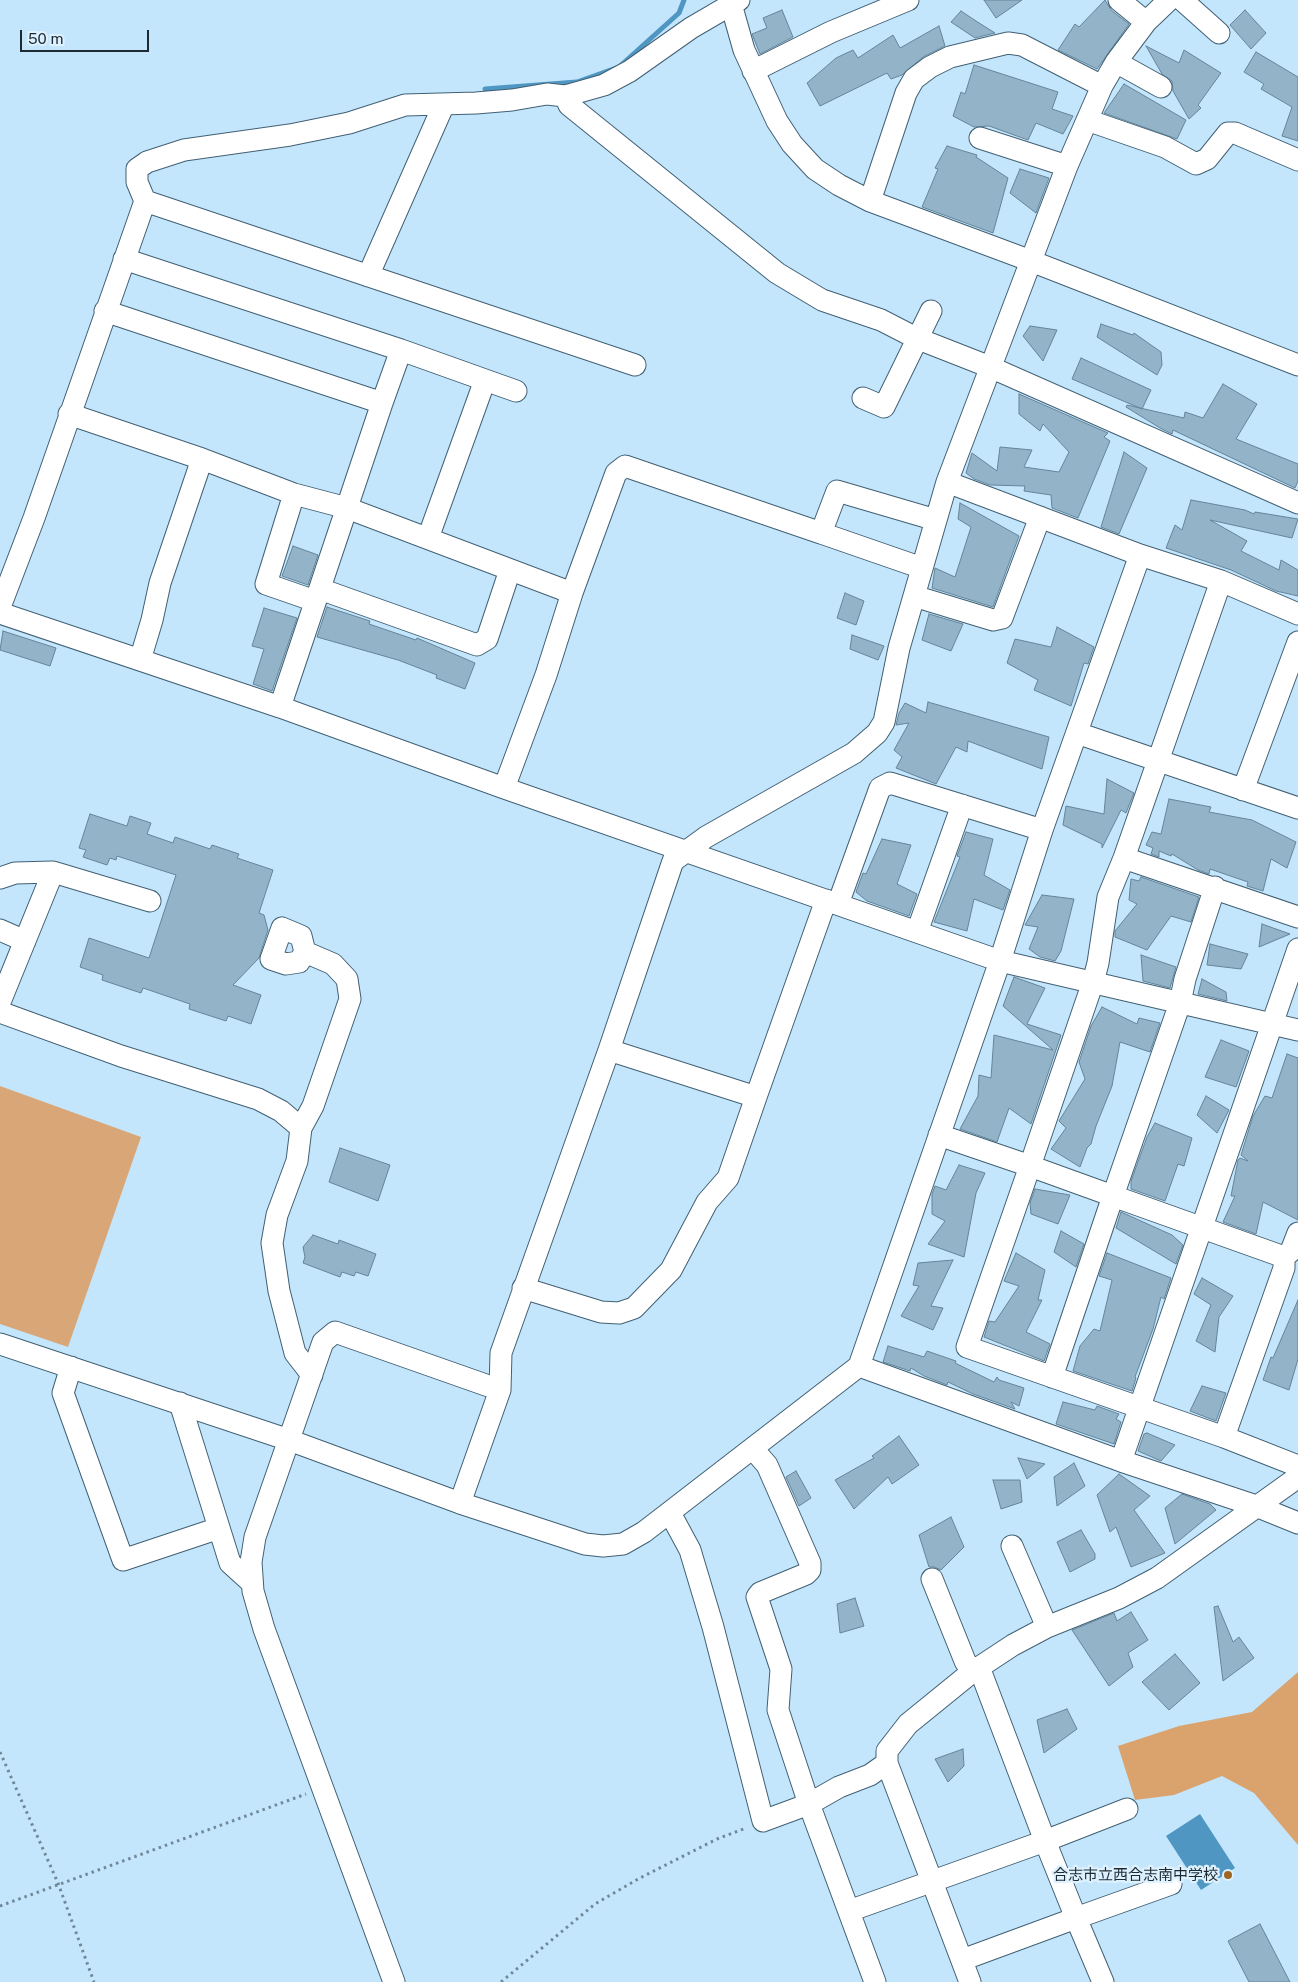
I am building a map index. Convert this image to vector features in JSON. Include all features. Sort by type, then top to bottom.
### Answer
[{"type":"street","points":[[753,71],[831,32],[908,0]]},
{"type":"street","points":[[1119,0],[1146,22]]},
{"type":"street","points":[[460,1503],[500,1390],[501,1353],[674,861],[686,851],[854,753],[877,734],[884,722],[899,648],[947,482],[1067,166],[1102,86],[1116,62],[1146,22],[1169,0]]},
{"type":"street","points":[[1182,0],[1219,33]]},
{"type":"street","points":[[0,607],[34,518],[145,201],[137,182],[137,169],[146,162],[184,150],[290,135],[349,123],[404,105],[512,100],[547,94],[566,96],[604,85],[630,71],[691,28],[735,2],[753,71],[778,121],[792,144],[815,169],[839,185],[870,201],[1031,260],[1298,365]]},
{"type":"street","points":[[870,201],[906,93],[914,79],[944,61],[973,50],[1008,43],[1022,45],[1102,86]]},
{"type":"street","points":[[1116,62],[1161,87]]},
{"type":"street","points":[[566,96],[569,105],[777,272],[822,300],[881,320],[916,338],[990,367],[1298,503]]},
{"type":"street","points":[[368,276],[444,104]]},
{"type":"street","points":[[1087,120],[1165,147],[1196,164],[1207,159],[1228,132],[1236,133],[1298,160]]},
{"type":"street","points":[[980,138],[1067,166]]},
{"type":"street","points":[[145,201],[635,365]]},
{"type":"street","points":[[124,259],[401,350],[516,391]]},
{"type":"street","points":[[106,311],[382,403]]},
{"type":"street","points":[[863,398],[884,407],[916,338],[932,311]]},
{"type":"street","points":[[280,707],[401,350]]},
{"type":"street","points":[[428,538],[484,380]]},
{"type":"street","points":[[69,414],[202,459],[294,494],[347,508],[572,593]]},
{"type":"street","points":[[140,660],[152,620],[160,583],[202,459]]},
{"type":"street","points":[[504,788],[546,675],[572,593],[616,474],[625,466],[922,568]]},
{"type":"street","points":[[947,482],[1140,555],[1221,581],[1298,614]]},
{"type":"street","points":[[821,533],[837,491],[936,520]]},
{"type":"street","points":[[294,494],[266,584],[317,595],[477,645],[487,639],[510,570]]},
{"type":"street","points":[[914,596],[993,620],[1002,618],[1040,517]]},
{"type":"street","points":[[0,1344],[289,1440],[460,1503],[585,1544],[603,1546],[623,1544],[644,1532],[860,1366],[1000,960],[1042,830],[1140,555]]},
{"type":"street","points":[[1221,581],[1124,858],[1108,897],[1098,963],[1093,982],[967,1347],[1224,1437],[1298,1466]]},
{"type":"street","points":[[0,613],[280,707],[504,788],[1000,960],[1298,1030]]},
{"type":"street","points":[[1243,790],[1298,642]]},
{"type":"street","points":[[1077,733],[1298,808]]},
{"type":"street","points":[[524,1288],[601,1312],[619,1313],[634,1308],[670,1270],[707,1202],[728,1178],[756,1097],[832,902],[880,788],[890,783],[1042,830]]},
{"type":"street","points":[[917,932],[962,805]]},
{"type":"street","points":[[1124,858],[1298,917]]},
{"type":"street","points":[[0,878],[15,872],[53,872],[150,900]]},
{"type":"street","points":[[0,1002],[53,872]]},
{"type":"street","points":[[1052,1377],[1180,1003],[1185,979],[1215,888]]},
{"type":"street","points":[[0,930],[25,941]]},
{"type":"street","points":[[1121,1461],[1298,949]]},
{"type":"street","points":[[305,952],[333,964],[348,980],[350,999],[313,1106],[301,1128],[297,1161],[277,1215],[272,1243],[279,1292],[295,1353],[312,1375]]},
{"type":"street","points":[[0,1012],[121,1056],[258,1099],[281,1110],[301,1128]]},
{"type":"street","points":[[609,1050],[756,1097]]},
{"type":"street","points":[[939,1135],[1284,1257]]},
{"type":"street","points":[[1224,1437],[1284,1268],[1284,1257],[1291,1251],[1298,1233]]},
{"type":"street","points":[[394,1982],[264,1629],[252,1584],[251,1562],[255,1536],[323,1342],[335,1332],[500,1390]]},
{"type":"street","points":[[860,1366],[1121,1461],[1256,1506],[1298,1523]]},
{"type":"street","points":[[71,1367],[64,1393],[123,1560],[219,1528]]},
{"type":"street","points":[[180,1404],[230,1564],[252,1584]]},
{"type":"street","points":[[753,1449],[767,1465],[810,1563],[810,1570],[806,1574],[760,1593],[757,1597],[781,1668],[778,1701],[780,1719],[809,1804],[875,1982]]},
{"type":"street","points":[[970,1982],[887,1763],[887,1751],[908,1724],[975,1670],[1047,1626],[1119,1598],[1157,1578],[1298,1477]]},
{"type":"street","points":[[670,1513],[690,1550],[713,1628],[763,1821],[809,1804],[839,1787],[870,1775],[887,1763]]},
{"type":"street","points":[[1012,1546],[1047,1626]]},
{"type":"street","points":[[932,1579],[965,1661],[975,1670],[1103,1982]]},
{"type":"street","points":[[849,1911],[1126,1810]]},
{"type":"street","points":[[962,1960],[1171,1884]]},
{"type":"path","points":[[0,1752],[58,1883],[94,1982]]},
{"type":"path","points":[[0,1906],[58,1883],[323,1788]]},
{"type":"path","points":[[501,1982],[595,1904],[640,1878],[717,1839],[763,1821]]},
{"type":"shaded area","points":[[0,1086],[141,1137],[68,1347],[0,1324]]},
{"type":"shaded area","points":[[1298,1672],[1298,1845],[1254,1793],[1222,1776],[1174,1795],[1135,1800],[1118,1746],[1179,1726],[1252,1712]]},
{"type":"water","points":[[1200,1814],[1235,1868],[1201,1890],[1166,1836]]},
{"type":"building","points":[[984,0],[1022,0],[996,18]]},
{"type":"building","points":[[1105,0],[1111,10],[1129,24],[1097,69],[1058,50],[1075,24],[1079,27]]},
{"type":"building","points":[[782,10],[793,37],[760,54],[752,34],[767,28],[763,18]]},
{"type":"building","points":[[1245,10],[1266,33],[1251,49],[1230,25]]},
{"type":"building","points":[[961,11],[995,33],[975,38],[951,22]]},
{"type":"building","points":[[939,26],[945,46],[923,57],[902,75],[891,79],[887,73],[820,106],[807,83],[836,58],[853,50],[858,58],[893,35],[900,48]]},
{"type":"building","points":[[1146,46],[1179,63],[1184,50],[1221,73],[1198,105],[1201,108],[1189,119],[1173,91],[1172,81],[1162,74]]},
{"type":"building","points":[[1256,52],[1298,77],[1298,141],[1282,136],[1292,107],[1261,89],[1264,84],[1244,72]]},
{"type":"building","points":[[974,65],[1058,92],[1052,109],[1073,116],[1063,134],[1036,123],[1028,140],[989,126],[974,127],[953,116],[961,92],[965,94]]},
{"type":"building","points":[[1124,84],[1186,120],[1177,139],[1104,113]]},
{"type":"building","points":[[947,146],[977,155],[976,157],[1008,178],[993,233],[922,207],[938,169],[935,168]]},
{"type":"building","points":[[1020,169],[1049,178],[1036,213],[1010,193]]},
{"type":"building","points":[[1101,324],[1133,335],[1134,333],[1161,352],[1162,365],[1157,375],[1097,337]]},
{"type":"building","points":[[1030,326],[1057,330],[1043,361],[1023,336]]},
{"type":"building","points":[[1081,358],[1151,390],[1142,409],[1072,379]]},
{"type":"building","points":[[1223,384],[1257,404],[1236,439],[1298,464],[1298,481],[1295,488],[1173,430],[1172,434],[1126,407],[1127,405],[1184,418],[1185,412],[1203,418]]},
{"type":"building","points":[[1019,394],[1108,433],[1104,437],[1110,441],[1078,518],[1052,508],[1051,495],[1024,491],[1025,486],[990,485],[974,479],[966,473],[972,453],[997,471],[1000,447],[1032,450],[1024,467],[1059,472],[1069,452],[1043,424],[1040,431],[1019,414]]},
{"type":"building","points":[[1124,452],[1147,468],[1119,534],[1101,527]]},
{"type":"building","points":[[1191,500],[1245,510],[1254,514],[1255,512],[1298,519],[1292,538],[1210,520],[1247,541],[1241,551],[1279,570],[1281,560],[1298,570],[1298,596],[1276,591],[1231,570],[1166,548],[1175,525],[1182,530]]},
{"type":"building","points":[[960,503],[1019,536],[993,607],[932,588],[935,568],[955,577],[971,527],[958,519]]},
{"type":"building","points":[[293,546],[318,555],[308,585],[282,576]]},
{"type":"building","points":[[845,593],[864,601],[856,625],[837,618]]},
{"type":"building","points":[[327,607],[370,621],[369,624],[416,640],[417,638],[475,663],[465,689],[436,678],[437,675],[398,660],[317,637]]},
{"type":"building","points":[[264,608],[297,618],[272,691],[253,684],[264,649],[252,646]]},
{"type":"building","points":[[929,614],[963,624],[951,651],[922,640]]},
{"type":"building","points":[[1057,627],[1094,647],[1088,664],[1084,663],[1071,706],[1034,690],[1038,680],[1007,663],[1015,639],[1051,647]]},
{"type":"building","points":[[3,631],[56,648],[50,666],[0,650]]},
{"type":"building","points":[[852,635],[884,646],[878,660],[850,649]]},
{"type":"building","points":[[928,702],[1049,737],[1042,769],[968,741],[967,752],[956,747],[936,784],[896,768],[902,757],[894,750],[909,723],[896,725],[899,713],[905,703],[926,713]]},
{"type":"building","points":[[1107,779],[1134,793],[1126,813],[1121,810],[1102,848],[1102,844],[1063,825],[1066,806],[1104,814]]},
{"type":"building","points":[[1169,799],[1211,807],[1209,812],[1252,820],[1296,842],[1287,868],[1271,859],[1263,891],[1247,886],[1248,882],[1210,869],[1209,874],[1198,870],[1172,854],[1171,856],[1159,851],[1159,857],[1151,854],[1153,848],[1146,845],[1152,832],[1161,834]]},
{"type":"building","points":[[90,814],[127,826],[130,816],[151,823],[147,834],[173,843],[175,837],[210,849],[212,845],[239,854],[237,858],[273,870],[259,913],[264,915],[268,930],[259,958],[233,985],[261,995],[251,1024],[228,1016],[226,1021],[189,1009],[190,1004],[143,988],[141,993],[102,980],[103,975],[80,967],[89,938],[149,958],[176,875],[117,856],[116,860],[110,858],[107,865],[83,857],[86,850],[79,848]]},
{"type":"building","points":[[966,832],[993,839],[984,875],[1010,890],[1003,910],[974,899],[967,931],[934,922],[960,857],[957,856]]},
{"type":"building","points":[[882,839],[911,845],[897,884],[917,894],[909,916],[867,901],[856,892],[863,873],[866,874]]},
{"type":"building","points":[[1141,877],[1199,897],[1191,922],[1171,916],[1147,950],[1115,937],[1115,931],[1137,904],[1129,900],[1131,879],[1139,881]]},
{"type":"building","points":[[1042,895],[1074,899],[1061,951],[1055,961],[1040,957],[1029,949],[1038,927],[1025,925]]},
{"type":"building","points":[[1262,924],[1290,934],[1259,947]]},
{"type":"building","points":[[1210,944],[1248,954],[1241,969],[1207,965]]},
{"type":"building","points":[[1141,955],[1176,967],[1170,988],[1143,981]]},
{"type":"building","points":[[1014,977],[1045,988],[1027,1024],[1061,1035],[1031,1124],[1009,1108],[997,1142],[960,1129],[978,1096],[979,1075],[991,1078],[994,1035],[1053,1050],[1003,1006]]},
{"type":"building","points":[[1202,979],[1226,992],[1227,1001],[1198,994]]},
{"type":"building","points":[[1102,1007],[1137,1024],[1139,1018],[1160,1023],[1150,1052],[1120,1042],[1112,1086],[1091,1144],[1087,1148],[1080,1167],[1051,1149],[1066,1128],[1059,1121],[1085,1079],[1079,1062],[1091,1026]]},
{"type":"building","points":[[1221,1040],[1249,1051],[1236,1087],[1205,1077]]},
{"type":"building","points":[[1287,1054],[1298,1058],[1298,1220],[1263,1202],[1256,1234],[1223,1222],[1235,1196],[1231,1196],[1238,1160],[1240,1158],[1248,1161],[1241,1155],[1253,1116],[1265,1096],[1272,1098]]},
{"type":"building","points":[[1206,1096],[1229,1110],[1217,1133],[1197,1115]]},
{"type":"building","points":[[1155,1123],[1192,1138],[1184,1166],[1178,1164],[1165,1201],[1131,1189],[1131,1181],[1147,1137]]},
{"type":"building","points":[[340,1148],[390,1165],[378,1201],[329,1182]]},
{"type":"building","points":[[959,1165],[985,1173],[976,1193],[964,1257],[928,1244],[945,1221],[932,1214],[932,1194],[935,1186],[946,1190]]},
{"type":"building","points":[[1035,1189],[1070,1195],[1058,1224],[1031,1214],[1030,1203]]},
{"type":"building","points":[[1121,1212],[1172,1235],[1183,1245],[1176,1264],[1116,1228]]},
{"type":"building","points":[[1061,1231],[1084,1244],[1076,1267],[1054,1252]]},
{"type":"building","points":[[313,1235],[338,1244],[339,1240],[376,1254],[368,1276],[356,1272],[354,1276],[342,1272],[340,1277],[303,1263],[305,1257],[303,1247]]},
{"type":"building","points":[[1016,1253],[1045,1270],[1038,1300],[1042,1300],[1026,1332],[1050,1344],[1044,1361],[984,1337],[989,1321],[995,1322],[1019,1286],[1004,1281]]},
{"type":"building","points":[[1107,1253],[1171,1278],[1164,1299],[1161,1297],[1153,1329],[1135,1377],[1132,1391],[1073,1371],[1080,1346],[1094,1329],[1100,1331],[1112,1280],[1099,1276]]},
{"type":"building","points":[[953,1260],[931,1306],[943,1308],[933,1330],[901,1316],[919,1286],[913,1285],[918,1263]]},
{"type":"building","points":[[1202,1278],[1233,1296],[1219,1317],[1215,1352],[1196,1341],[1211,1305],[1194,1294]]},
{"type":"building","points":[[1298,1300],[1298,1359],[1289,1390],[1263,1380],[1271,1357],[1273,1358]]},
{"type":"building","points":[[888,1346],[924,1357],[927,1351],[956,1361],[955,1363],[994,1382],[997,1377],[999,1380],[1024,1388],[1019,1406],[1011,1402],[1015,1409],[973,1394],[948,1382],[947,1385],[924,1376],[911,1368],[910,1371],[883,1362]]},
{"type":"building","points":[[1202,1386],[1226,1393],[1216,1421],[1190,1411]]},
{"type":"building","points":[[1063,1402],[1095,1410],[1097,1406],[1119,1414],[1116,1419],[1121,1422],[1114,1444],[1056,1424]]},
{"type":"building","points":[[1147,1433],[1175,1445],[1161,1461],[1138,1451],[1144,1434]]},
{"type":"building","points":[[899,1436],[919,1465],[892,1484],[888,1477],[854,1509],[835,1480],[874,1458],[872,1456]]},
{"type":"building","points":[[1018,1458],[1045,1464],[1027,1479]]},
{"type":"building","points":[[1074,1463],[1085,1486],[1057,1506],[1054,1477]]},
{"type":"building","points":[[796,1471],[811,1498],[799,1506],[786,1477]]},
{"type":"building","points":[[1119,1474],[1150,1496],[1134,1510],[1165,1553],[1131,1567],[1116,1527],[1110,1532],[1097,1495]]},
{"type":"building","points":[[993,1480],[1020,1480],[1022,1502],[1001,1509]]},
{"type":"building","points":[[1182,1494],[1210,1504],[1216,1510],[1175,1544],[1165,1508]]},
{"type":"building","points":[[951,1517],[964,1547],[941,1570],[929,1567],[919,1535]]},
{"type":"building","points":[[1081,1530],[1095,1554],[1095,1559],[1070,1572],[1057,1542]]},
{"type":"building","points":[[855,1598],[864,1626],[840,1633],[837,1604]]},
{"type":"building","points":[[1218,1606],[1233,1642],[1239,1637],[1254,1658],[1223,1681],[1214,1607]]},
{"type":"building","points":[[1131,1612],[1148,1640],[1128,1653],[1133,1667],[1109,1686],[1072,1630],[1114,1613],[1117,1621]]},
{"type":"building","points":[[1175,1654],[1200,1683],[1169,1710],[1142,1682]]},
{"type":"building","points":[[1067,1709],[1077,1729],[1044,1753],[1037,1720]]},
{"type":"building","points":[[963,1749],[964,1766],[948,1782],[935,1759]]},
{"type":"building","points":[[1260,1924],[1290,1982],[1249,1982],[1228,1941]]},
{"type":"waterway","points":[[485,89],[577,82],[619,67],[679,13],[684,0]]},
{"type":"place","name":"合志市立西合志南中学校","points":[[1228,1875]]}]
